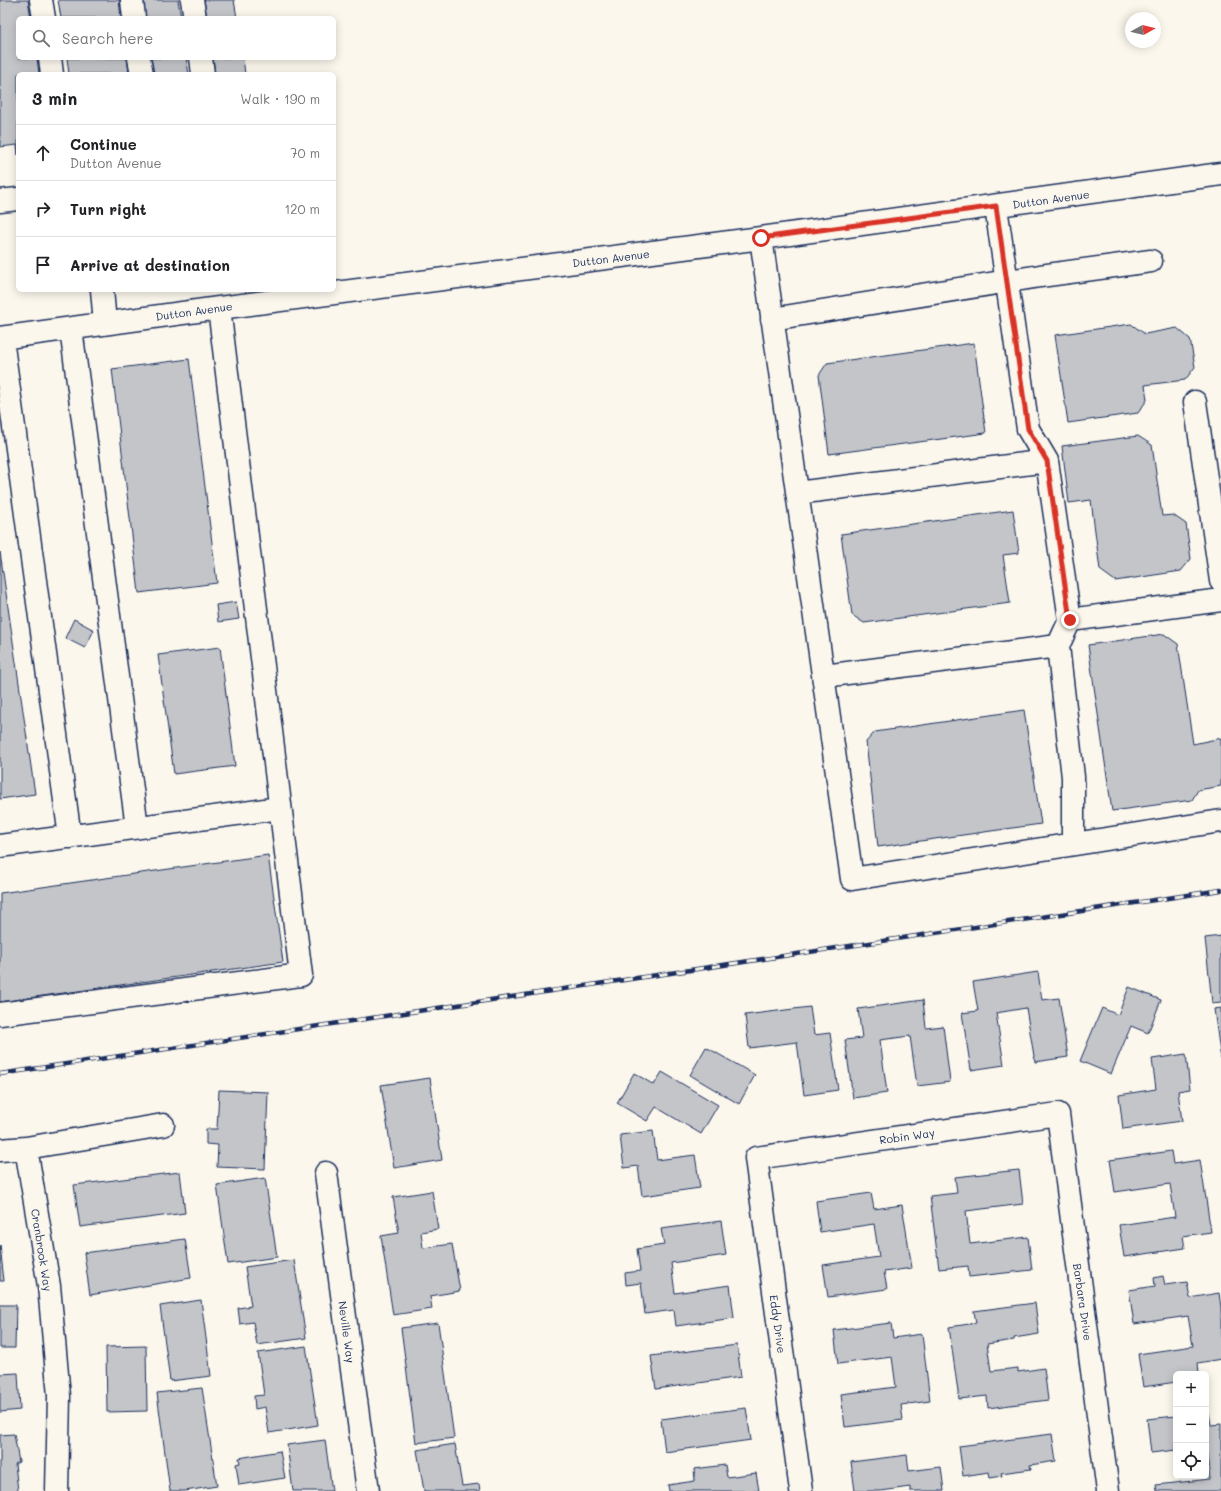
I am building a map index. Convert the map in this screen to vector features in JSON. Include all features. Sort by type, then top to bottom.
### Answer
[{"type":"street","points":[[41,0],[44,16]]},
{"type":"street","points":[[132,0],[134,16]]},
{"type":"street","points":[[192,0],[195,16]]},
{"type":"street","points":[[50,60],[52,72]]},
{"type":"street","points":[[140,60],[142,72]]},
{"type":"street","points":[[201,60],[203,72]]},
{"type":"street","name":"Dutton Avenue","points":[[1,338],[219,308],[761,238],[1221,174]]},
{"type":"street","points":[[0,201],[16,199]]},
{"type":"street","points":[[996,206],[1028,429],[1047,461],[1070,620],[1058,646],[1073,778],[1074,844]]},
{"type":"street","points":[[761,238],[852,879],[1221,821]]},
{"type":"street","points":[[772,318],[1151,261]]},
{"type":"street","points":[[102,292],[105,323]]},
{"type":"street","points":[[0,1014],[301,975],[219,308]]},
{"type":"street","points":[[71,329],[137,828]]},
{"type":"street","points":[[1,338],[70,837]]},
{"type":"street","points":[[1195,402],[1221,581]]},
{"type":"street","points":[[797,493],[1047,461]]},
{"type":"street","points":[[1070,620],[1221,600]]},
{"type":"street","points":[[824,676],[1058,646]]},
{"type":"street","points":[[0,846],[280,808]]},
{"type":"street","name":"Robin Way","points":[[756,1158],[1058,1114]]},
{"type":"street","name":"Barbara Drive","points":[[1058,1114],[1108,1491]]},
{"type":"street","points":[[0,1150],[26,1148],[163,1125]]},
{"type":"street","name":"Cranbrook Way","points":[[26,1148],[49,1286],[59,1396],[57,1491]]},
{"type":"street","name":"Eddy Drive","points":[[756,1158],[800,1491]]},
{"type":"street","name":"Neville Way","points":[[326,1173],[368,1491]]},
{"type":"building","points":[[0,0],[28,0],[31,16],[16,16],[16,60],[37,60],[39,72],[16,72],[16,145],[0,147]]},
{"type":"building","points":[[58,0],[119,0],[121,16],[61,16]]},
{"type":"building","points":[[142,0],[178,0],[181,16],[145,16]]},
{"type":"building","points":[[204,0],[234,0],[237,16],[207,16]]},
{"type":"building","points":[[67,60],[127,60],[129,72],[69,72]]},
{"type":"building","points":[[151,60],[186,60],[189,72],[153,72]]},
{"type":"building","points":[[213,60],[243,60],[245,72],[215,72]]},
{"type":"building","points":[[1131,324],[1145,334],[1177,328],[1190,339],[1195,367],[1185,380],[1145,385],[1147,400],[1138,413],[1068,423],[1055,335]]},
{"type":"building","points":[[974,343],[986,433],[829,454],[819,375],[827,363]]},
{"type":"building","points":[[189,359],[217,583],[139,593],[112,369]]},
{"type":"building","points":[[1138,436],[1152,445],[1162,516],[1173,515],[1186,524],[1191,559],[1181,571],[1115,581],[1100,570],[1091,500],[1069,503],[1062,446]]},
{"type":"building","points":[[1013,510],[1019,553],[1003,555],[1010,603],[864,623],[852,615],[841,534]]},
{"type":"building","points":[[0,552],[35,794],[0,799]]},
{"type":"building","points":[[236,602],[239,619],[218,622],[216,605]]},
{"type":"building","points":[[74,619],[94,630],[85,648],[65,638]]},
{"type":"building","points":[[1164,634],[1178,644],[1193,744],[1221,738],[1221,786],[1198,790],[1192,800],[1112,811],[1088,645]]},
{"type":"building","points":[[220,647],[235,766],[174,774],[158,655]]},
{"type":"building","points":[[1024,710],[1041,824],[878,847],[866,742],[875,732]]},
{"type":"building","points":[[268,855],[283,962],[0,1002],[0,893]]},
{"type":"building","points":[[1221,936],[1221,1002],[1212,1003],[1205,938]]},
{"type":"building","points":[[1038,972],[1042,1000],[1059,998],[1068,1057],[1035,1062],[1026,1008],[996,1013],[1004,1065],[971,1070],[962,1013],[978,1011],[973,982]]},
{"type":"building","points":[[1129,987],[1161,1000],[1148,1033],[1131,1026],[1111,1074],[1080,1061],[1102,1008],[1118,1015]]},
{"type":"building","points":[[923,1000],[926,1028],[943,1026],[950,1082],[917,1086],[910,1036],[880,1040],[887,1093],[853,1098],[845,1040],[862,1038],[858,1009]]},
{"type":"building","points":[[810,1007],[814,1035],[830,1033],[838,1090],[804,1095],[797,1042],[749,1048],[745,1015]]},
{"type":"building","points":[[1221,1008],[1221,1060],[1214,1009]]},
{"type":"building","points":[[706,1047],[755,1075],[739,1104],[690,1075]]},
{"type":"building","points":[[1186,1054],[1190,1089],[1178,1091],[1182,1121],[1123,1129],[1119,1095],[1156,1089],[1152,1059]]},
{"type":"building","points":[[662,1072],[718,1105],[701,1134],[656,1107],[647,1121],[617,1103],[634,1073],[654,1085]]},
{"type":"building","points":[[430,1078],[442,1160],[394,1168],[381,1085]]},
{"type":"building","points":[[219,1090],[268,1092],[265,1169],[217,1167],[218,1145],[206,1144],[206,1129],[217,1129]]},
{"type":"building","points":[[653,1131],[657,1160],[695,1155],[700,1188],[642,1196],[638,1166],[624,1168],[620,1135]]},
{"type":"building","points":[[1171,1151],[1173,1164],[1200,1160],[1211,1232],[1183,1236],[1185,1248],[1124,1257],[1119,1225],[1175,1217],[1170,1184],[1115,1192],[1110,1160]]},
{"type":"building","points":[[1019,1170],[1023,1204],[966,1211],[970,1244],[1028,1237],[1032,1270],[969,1277],[968,1266],[939,1269],[930,1196],[957,1193],[955,1177]]},
{"type":"building","points":[[180,1172],[185,1213],[80,1227],[74,1185]]},
{"type":"building","points":[[265,1178],[277,1257],[228,1264],[217,1185]]},
{"type":"building","points":[[432,1191],[438,1229],[421,1232],[423,1248],[452,1244],[460,1291],[430,1296],[432,1309],[393,1315],[381,1236],[399,1233],[393,1197]]},
{"type":"building","points":[[871,1193],[874,1209],[902,1205],[912,1268],[884,1272],[887,1289],[828,1297],[823,1265],[879,1257],[874,1224],[820,1232],[816,1201]]},
{"type":"building","points":[[721,1221],[726,1255],[671,1263],[675,1293],[730,1285],[734,1318],[676,1326],[674,1310],[645,1314],[641,1283],[626,1285],[625,1273],[640,1271],[637,1249],[664,1245],[661,1229]]},
{"type":"building","points":[[185,1239],[191,1278],[90,1295],[84,1253]]},
{"type":"building","points":[[0,1245],[4,1281],[0,1281]]},
{"type":"building","points":[[294,1260],[306,1338],[257,1345],[253,1322],[240,1324],[238,1308],[251,1306],[245,1267]]},
{"type":"building","points":[[1163,1276],[1165,1285],[1187,1282],[1190,1298],[1219,1293],[1221,1308],[1221,1359],[1198,1363],[1199,1371],[1173,1371],[1173,1382],[1143,1387],[1138,1354],[1193,1346],[1188,1316],[1134,1324],[1129,1290],[1155,1286],[1154,1278]]},
{"type":"building","points":[[201,1300],[211,1376],[170,1381],[160,1306]]},
{"type":"building","points":[[1035,1303],[1039,1334],[987,1344],[991,1371],[1018,1368],[1018,1372],[1044,1368],[1048,1400],[988,1408],[987,1396],[959,1399],[949,1327],[976,1323],[974,1311]]},
{"type":"building","points":[[0,1305],[16,1305],[15,1348],[0,1348]]},
{"type":"building","points":[[438,1323],[454,1438],[416,1443],[401,1328]]},
{"type":"building","points":[[891,1323],[893,1338],[922,1334],[930,1401],[901,1405],[903,1420],[845,1427],[841,1394],[896,1387],[892,1357],[838,1364],[834,1330]]},
{"type":"building","points":[[737,1345],[741,1377],[656,1389],[651,1356]]},
{"type":"building","points":[[146,1346],[147,1411],[107,1412],[106,1347]]},
{"type":"building","points":[[306,1346],[318,1425],[269,1433],[265,1407],[255,1409],[254,1396],[264,1395],[258,1353]]},
{"type":"building","points":[[18,1373],[20,1410],[0,1412],[0,1374]]},
{"type":"building","points":[[202,1388],[217,1486],[185,1491],[170,1491],[157,1393]]},
{"type":"building","points":[[746,1408],[751,1440],[665,1452],[661,1419]]},
{"type":"building","points":[[1209,1413],[1211,1425],[1221,1424],[1221,1491],[1157,1491],[1156,1485],[1210,1479]]},
{"type":"building","points":[[1173,1416],[1173,1450],[1151,1453],[1147,1419]]},
{"type":"building","points":[[14,1434],[19,1462],[15,1464],[18,1491],[0,1491],[0,1435]]},
{"type":"building","points":[[1052,1434],[1056,1461],[1030,1465],[1031,1469],[1001,1473],[1002,1476],[990,1478],[989,1472],[963,1476],[959,1446]]},
{"type":"building","points":[[325,1440],[332,1491],[293,1491],[287,1445]]},
{"type":"building","points":[[455,1444],[462,1486],[479,1484],[480,1491],[424,1491],[417,1450]]},
{"type":"building","points":[[280,1451],[285,1478],[239,1485],[236,1464],[240,1463],[239,1458]]},
{"type":"building","points":[[907,1455],[909,1471],[941,1467],[944,1491],[910,1491],[910,1487],[881,1491],[855,1491],[851,1462]]},
{"type":"building","points":[[725,1465],[727,1477],[756,1473],[759,1491],[669,1491],[668,1485],[695,1481],[694,1469]]},
{"type":"railway","points":[[0,1074],[1221,890]]},
{"type":"route","points":[[761,238],[996,206],[1028,429],[1047,461],[1070,620]]}]
